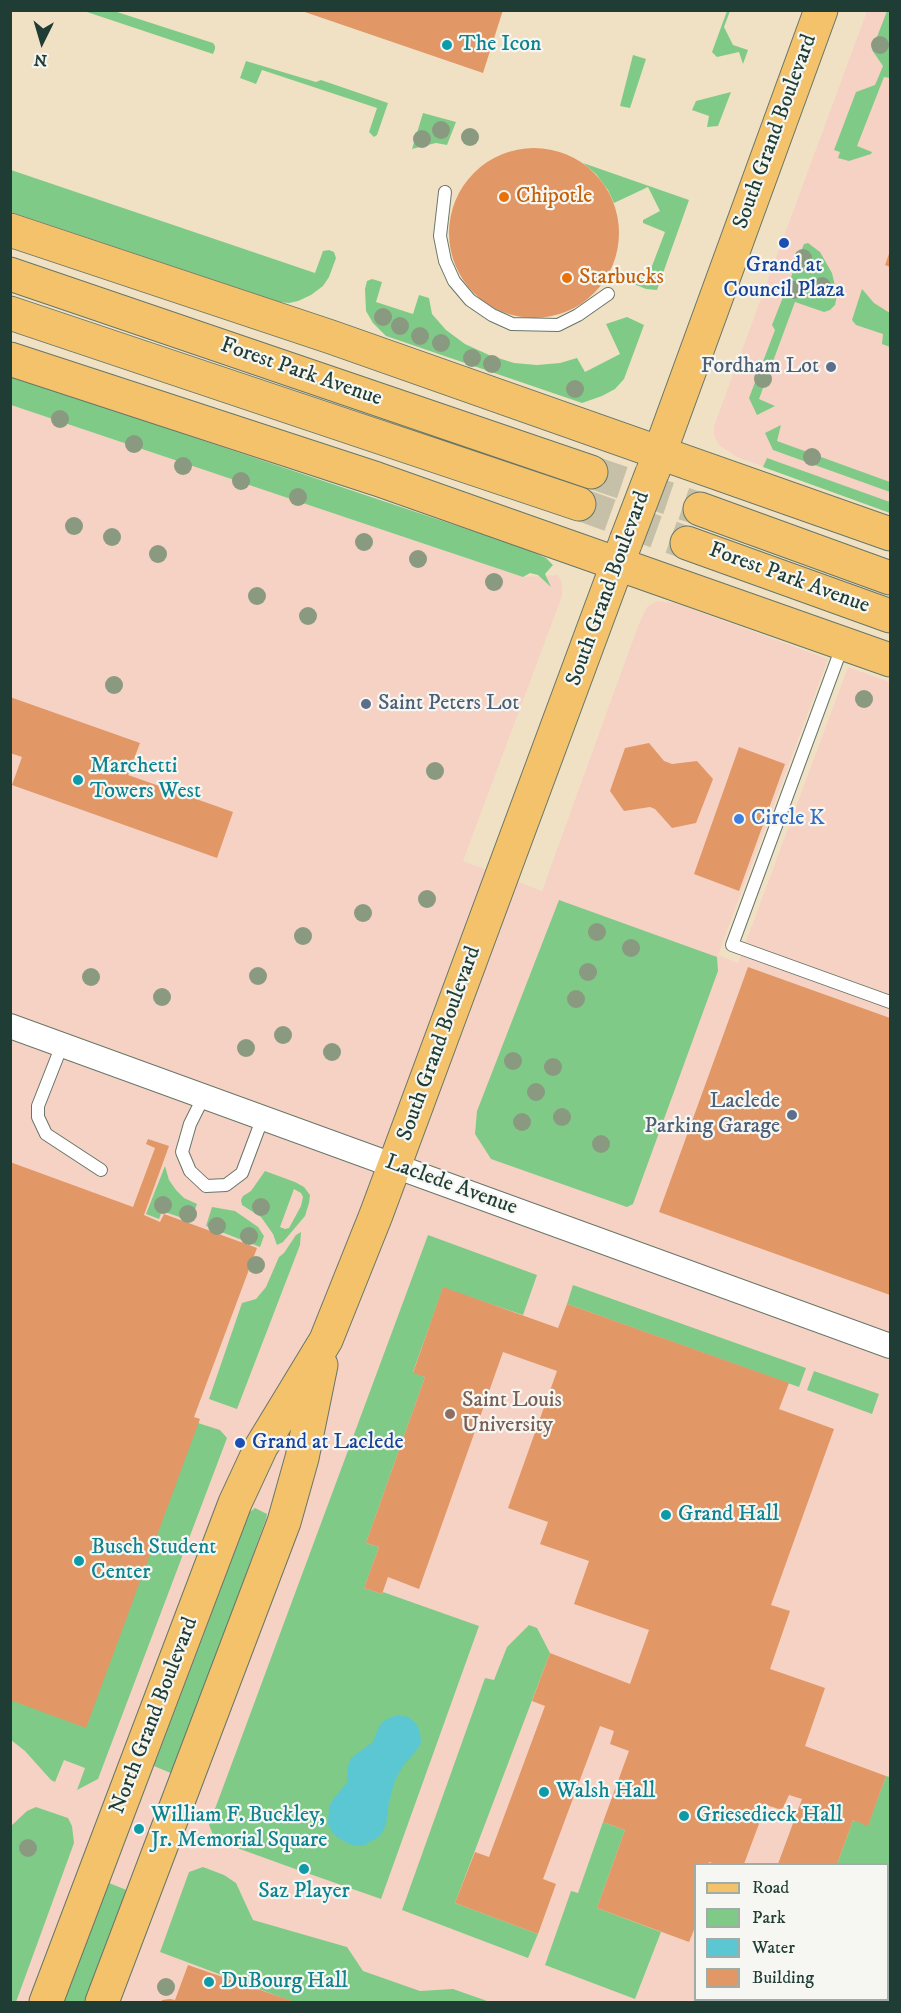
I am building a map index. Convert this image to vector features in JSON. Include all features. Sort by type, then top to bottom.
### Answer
[{"type":"main road","name":"South Grand Boulevard","points":[[395,1166],[657,462],[821,10]]},
{"type":"main road","points":[[10,230],[320,333],[657,462],[891,534]]},
{"type":"main road","name":"Forest Park Avenue","points":[[10,274],[591,472]]},
{"type":"main road","name":"Forest Park Avenue","points":[[10,313],[579,504]]},
{"type":"main road","points":[[10,359],[377,479],[622,553],[843,643],[891,660]]},
{"type":"main road","name":"Forest Park Avenue","points":[[699,509],[891,578]]},
{"type":"main road","name":"Forest Park Avenue","points":[[687,543],[891,616]]},
{"type":"main road","name":"North Grand Boulevard","points":[[46,2002],[235,1503],[261,1447],[326,1340],[395,1166]]},
{"type":"main road","name":"North Grand Boulevard","points":[[102,2002],[284,1522],[302,1458],[326,1340]]},
{"type":"street","name":"Laclede Avenue","points":[[10,1026],[891,1346]]},
{"type":"lane","points":[[445,192],[440,236],[445,261],[454,281],[470,300],[492,315],[512,324],[558,325],[578,315],[608,294]]},
{"type":"lane","points":[[843,643],[732,945],[891,1002]]},
{"type":"lane","points":[[62,1045],[38,1106],[38,1117],[46,1134],[101,1170]]},
{"type":"lane","points":[[204,1096],[190,1124],[182,1152],[190,1171],[206,1186],[226,1185],[242,1173],[263,1117]]},
{"type":"shaded area","points":[[867,11],[890,11],[890,513],[737,457],[719,445],[714,435],[714,426]]},
{"type":"shaded area","name":"Saint Louis University","points":[[11,405],[523,577],[558,575],[562,583],[562,596],[463,861],[542,891],[638,626],[647,607],[657,601],[675,603],[828,659],[718,955],[738,963],[848,667],[890,682],[890,2002],[11,2002]]},
{"type":"green space","points":[[84,11],[114,11],[213,43],[215,49],[213,54]]},
{"type":"green space","points":[[727,11],[730,11],[724,27],[733,45],[748,50],[743,64],[739,52],[717,57],[712,52]]},
{"type":"green space","points":[[887,11],[890,11],[890,78],[884,77],[857,146],[872,152],[849,161],[838,158],[840,152],[834,150],[856,92],[875,85],[883,66],[872,50]]},
{"type":"green space","points":[[633,55],[646,59],[630,108],[620,106]]},
{"type":"green space","points":[[246,61],[316,82],[321,80],[388,103],[377,135],[374,137],[369,132],[377,108],[262,70],[256,84],[240,78]]},
{"type":"green space","points":[[731,92],[718,126],[707,127],[709,116],[692,110],[696,101]]},
{"type":"green space","points":[[423,113],[456,122],[447,145],[436,143],[412,149]]},
{"type":"green space","points":[[583,163],[689,200],[657,290],[646,289],[619,278],[624,272],[647,279],[665,232],[643,223],[643,220],[660,211],[648,187],[614,203],[596,174]]},
{"type":"green space","points":[[11,170],[315,273],[323,251],[334,252],[336,258],[323,286],[298,301],[280,302],[11,212]]},
{"type":"green space","points":[[808,243],[820,252],[832,273],[837,295],[835,305],[824,312],[795,302],[759,399],[775,406],[757,415],[749,398],[775,330],[772,325],[804,244]]},
{"type":"green space","points":[[372,279],[382,282],[376,302],[413,314],[419,295],[429,298],[432,314],[446,330],[465,344],[514,363],[537,365],[560,363],[577,358],[585,372],[620,354],[606,324],[627,317],[644,325],[624,379],[615,389],[582,403],[386,336],[373,323],[366,311],[365,289],[367,281]]},
{"type":"green space","points":[[862,289],[874,303],[890,313],[890,347],[882,344],[883,334],[856,325],[852,320]]},
{"type":"green space","points":[[11,376],[529,550],[546,558],[553,565],[545,574],[551,587],[538,575],[530,573],[523,577],[11,405]]},
{"type":"green space","points":[[781,425],[777,441],[890,482],[890,492],[773,450],[765,433]]},
{"type":"green space","points":[[767,458],[890,502],[890,513],[763,467]]},
{"type":"green space","points":[[559,900],[717,957],[718,971],[633,1204],[627,1207],[491,1159],[475,1134],[477,1111]]},
{"type":"green space","points":[[165,1166],[169,1180],[176,1190],[184,1198],[197,1204],[191,1221],[162,1211],[159,1219],[146,1214]]},
{"type":"green space","points":[[265,1171],[295,1182],[304,1187],[310,1195],[305,1216],[283,1242],[277,1245],[273,1234],[261,1217],[242,1205],[243,1196],[251,1191]],"holes":[[[294,1189],[303,1197],[301,1206],[289,1228],[280,1227]]]},
{"type":"green space","points":[[212,1207],[235,1211],[258,1227],[264,1236],[260,1247],[206,1226]]},
{"type":"green space","points":[[301,1232],[300,1245],[237,1409],[209,1399],[242,1303],[256,1299],[266,1287],[279,1257]]},
{"type":"green space","points":[[428,1235],[537,1275],[523,1315],[443,1288],[413,1372],[425,1377],[366,1543],[379,1547],[364,1588],[382,1594],[383,1592],[479,1626],[381,1899],[307,1873],[309,1866],[301,1863],[298,1870],[215,1840],[209,1825]]},
{"type":"green space","points":[[573,1285],[806,1368],[799,1387],[567,1304]]},
{"type":"green space","points":[[814,1371],[879,1394],[872,1414],[807,1390]]},
{"type":"green space","points":[[198,1423],[220,1430],[227,1438],[98,1779],[77,1790],[85,1768],[64,1760],[55,1782],[11,1740],[10,1700]]},
{"type":"green space","points":[[255,1508],[267,1514],[266,1519],[173,1774],[154,1766],[250,1512]]},
{"type":"green space","points":[[529,1625],[537,1628],[550,1653],[455,1903],[538,1934],[528,1958],[402,1910],[485,1678],[494,1680],[507,1647]]},
{"type":"green space","points":[[886,1776],[890,1777],[890,2002],[803,2002],[889,2001],[889,1863],[837,1863],[853,1820],[868,1825]]},
{"type":"green space","points":[[36,1807],[68,1818],[72,1826],[74,1843],[16,2002],[11,2002],[11,1826],[27,1811]]},
{"type":"green space","points":[[603,1822],[625,1830],[597,1908],[661,1932],[635,1999],[545,1965],[571,1891],[578,1893]]},
{"type":"green space","points":[[203,1867],[224,1875],[236,1883],[253,1920],[347,1947],[363,1971],[420,1991],[453,1989],[490,2002],[291,2002],[160,1952],[189,1872]]},
{"type":"green space","points":[[109,1883],[129,1891],[86,2002],[64,2002]]},
{"type":"water","points":[[397,1715],[409,1717],[418,1726],[420,1746],[403,1766],[395,1780],[386,1825],[380,1836],[365,1845],[349,1844],[332,1832],[328,1824],[329,1807],[347,1783],[351,1758],[373,1742],[380,1725],[385,1720]]},
{"type":"building","name":"The Icon","points":[[299,10],[503,10],[483,73]]},
{"type":"building","points":[[534,148],[551,149],[567,154],[594,173],[613,200],[618,216],[618,250],[613,266],[594,293],[567,312],[551,317],[534,318],[517,317],[501,312],[474,293],[455,266],[450,250],[449,233],[450,216],[455,200],[474,173],[501,154],[517,149]]},
{"type":"building","points":[[890,251],[890,267],[885,265]]},
{"type":"building","name":"Marchetti Towers West","points":[[10,697],[140,743],[128,775],[233,812],[217,858],[12,785],[22,757],[10,753]]},
{"type":"building","name":"Circle K","points":[[649,743],[664,761],[672,764],[697,761],[713,779],[696,823],[672,828],[655,809],[650,807],[624,811],[610,791],[625,748]]},
{"type":"building","name":"Circle K","points":[[739,747],[785,764],[739,891],[694,874]]},
{"type":"building","name":"Laclede Parking Garage","points":[[748,967],[890,1018],[890,1295],[659,1212]]},
{"type":"building","name":"Busch Student Center","points":[[148,1139],[169,1146],[144,1215],[160,1222],[164,1214],[257,1248],[194,1417],[200,1419],[86,1728],[10,1700],[10,1162],[133,1207],[155,1148],[146,1144]]},
{"type":"building","name":"Grand Hall","points":[[443,1287],[558,1328],[567,1304],[789,1383],[779,1409],[834,1429],[771,1605],[790,1611],[770,1669],[825,1688],[805,1746],[886,1776],[868,1826],[853,1820],[837,1863],[778,1863],[802,1799],[789,1795],[782,1810],[766,1805],[744,1863],[694,1863],[694,1930],[689,1942],[597,1908],[625,1830],[603,1822],[629,1751],[610,1744],[614,1731],[600,1726],[543,1879],[556,1884],[538,1934],[455,1903],[475,1852],[489,1857],[545,1706],[532,1701],[550,1653],[630,1684],[649,1630],[574,1604],[589,1561],[540,1544],[548,1522],[508,1508],[557,1371],[503,1352],[419,1589],[388,1577],[382,1594],[364,1588],[379,1547],[366,1543],[425,1377],[413,1373]]},
{"type":"building","name":"DuBourg Hall","points":[[188,1965],[295,2002],[161,2002],[162,2000],[175,2000]]},
{"type":"building","points":[[732,2001],[804,2001],[803,2002]]},
{"type":"tunnel","points":[[591,472],[700,509]]},
{"type":"tunnel","points":[[579,504],[687,543]]},
{"type":"place","name":"The Icon","points":[[447,45]]},
{"type":"place","name":"Chipotle","points":[[504,197]]},
{"type":"place","name":"Grand at Council Plaza","points":[[784,243]]},
{"type":"place","name":"Starbucks","points":[[567,278]]},
{"type":"place","name":"Fordham Lot","points":[[831,367]]},
{"type":"place","name":"Saint Peters Lot","points":[[366,704]]},
{"type":"place","name":"Marchetti Towers West","points":[[78,780]]},
{"type":"place","name":"Circle K","points":[[739,819]]},
{"type":"place","name":"Laclede Parking Garage","points":[[792,1115]]},
{"type":"place","name":"Saint Louis University","points":[[450,1414]]},
{"type":"place","name":"Grand at Laclede","points":[[240,1443]]},
{"type":"place","name":"Grand Hall","points":[[666,1515]]},
{"type":"place","name":"Busch Student Center","points":[[79,1561]]},
{"type":"place","name":"Walsh Hall","points":[[544,1792]]},
{"type":"place","name":"Griesedieck Hall","points":[[684,1816]]},
{"type":"place","name":"William F. Buckley, Jr. Memorial Square","points":[[139,1829]]},
{"type":"place","name":"Saz Player","points":[[304,1869]]},
{"type":"place","name":"DuBourg Hall","points":[[209,1982]]}]
